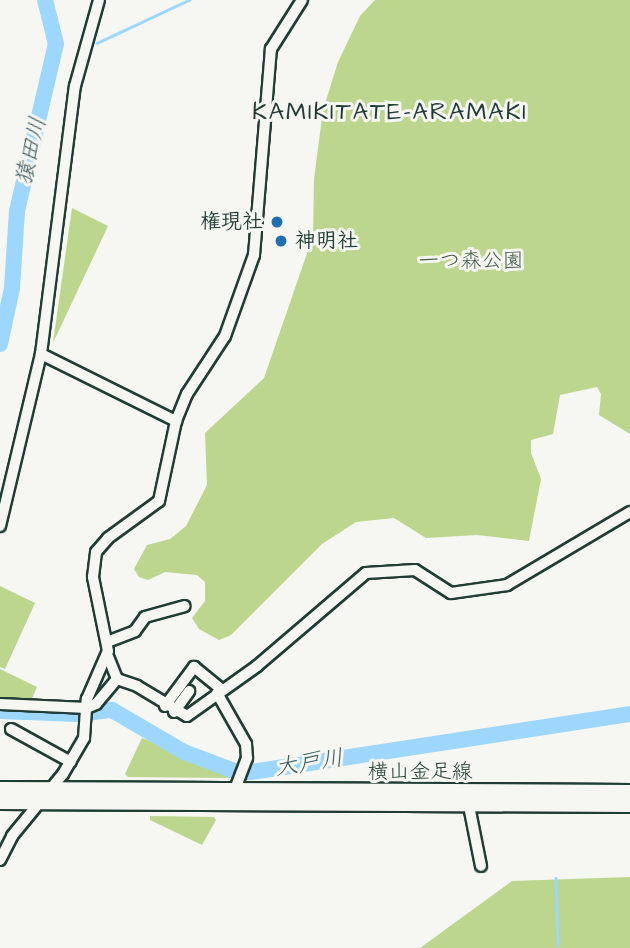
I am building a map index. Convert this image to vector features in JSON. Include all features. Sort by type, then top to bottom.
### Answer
[{"type":"main road","name":"横山金足線","points":[[0,789],[469,806],[630,805]]},
{"type":"main road","name":"横山金足線","points":[[0,802],[630,792]]},
{"type":"street","points":[[0,526],[41,354],[75,86],[99,0]]},
{"type":"street","points":[[117,679],[107,648],[92,561],[108,538],[159,501],[176,421],[187,394],[225,335],[254,255],[271,49],[302,0]]},
{"type":"street","points":[[41,354],[176,421]]},
{"type":"street","points":[[117,679],[137,686],[181,716],[197,712],[219,691],[257,666],[366,573],[415,569],[451,593],[507,585],[630,512]]},
{"type":"street","points":[[0,860],[38,802],[71,762],[107,648],[135,631],[145,617],[185,606]]},
{"type":"street","points":[[169,709],[194,667],[219,691],[246,744],[245,765],[231,799]]},
{"type":"street","points":[[0,704],[87,708],[96,704],[117,679]]},
{"type":"street","points":[[169,709],[190,691]]},
{"type":"street","points":[[11,729],[71,762]]},
{"type":"street","points":[[469,806],[481,866]]},
{"type":"green space","name":"一つ森公園","points":[[375,0],[630,0],[630,434],[599,415],[601,394],[597,387],[560,395],[553,434],[531,440],[531,453],[541,479],[529,541],[477,535],[426,538],[394,518],[356,522],[322,544],[231,635],[219,640],[199,629],[192,618],[205,601],[205,582],[197,575],[165,572],[148,580],[139,577],[134,569],[147,545],[170,539],[186,526],[207,485],[205,433],[264,378],[313,236],[314,179],[323,110],[338,62],[360,16]]},
{"type":"green space","points":[[72,208],[108,226],[53,343]]},
{"type":"green space","points":[[0,586],[35,603],[5,669],[0,667]]},
{"type":"green space","points":[[0,669],[37,687],[30,703],[0,699]]},
{"type":"green space","points":[[142,738],[234,775],[234,778],[128,777],[125,774]]},
{"type":"green space","points":[[150,816],[214,817],[216,820],[202,845],[150,820]]},
{"type":"green space","points":[[630,877],[630,948],[420,948],[512,881]]},
{"type":"waterway","name":"猿田川","points":[[0,344],[12,288],[17,211],[56,44],[45,0]]},
{"type":"waterway","points":[[97,43],[189,0]]},
{"type":"waterway","name":"大戸川","points":[[0,711],[78,714],[112,710],[184,752],[237,772],[630,714]]},
{"type":"waterway","points":[[556,878],[558,945]]},
{"type":"place","name":"権現社","points":[[277,222]]},
{"type":"place","name":"神明社","points":[[281,241]]},
{"type":"district","name":"KAMIKITATE-ARAMAKI","points":[[390,113]]}]
